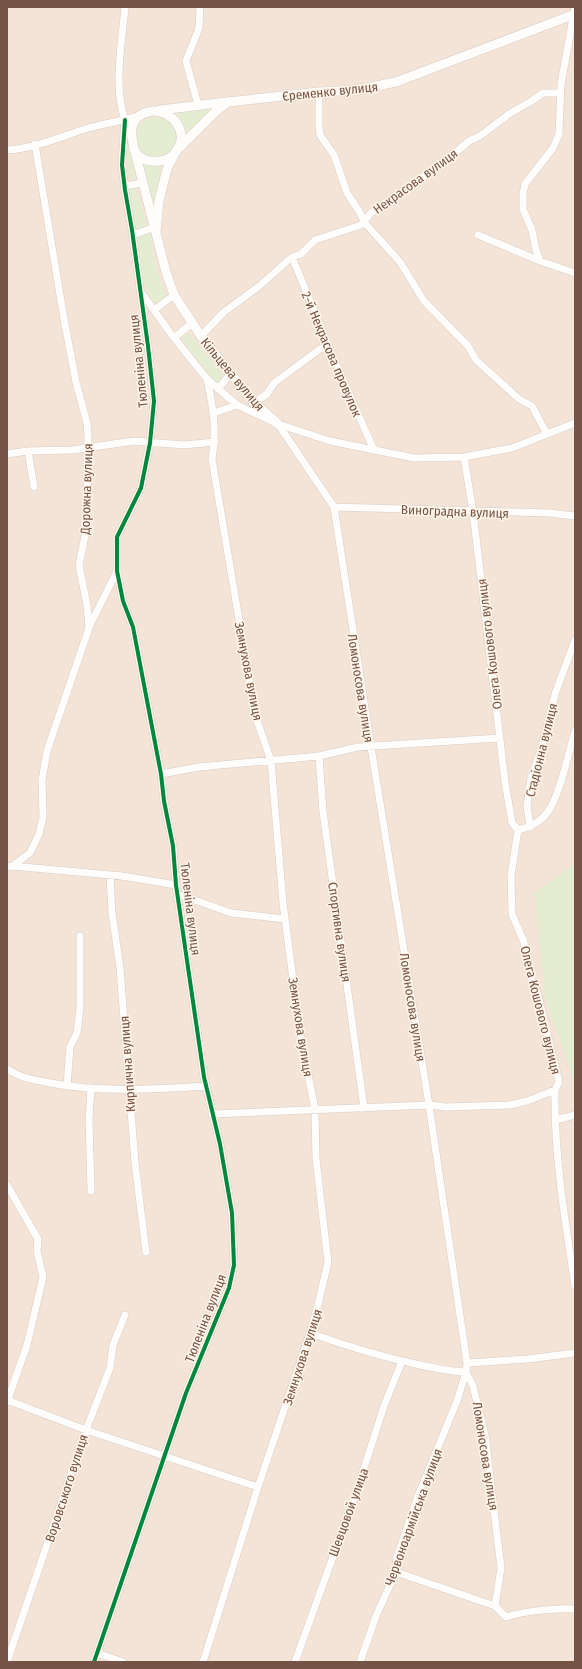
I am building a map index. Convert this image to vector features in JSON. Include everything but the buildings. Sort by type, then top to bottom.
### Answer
[{"type":"street","points":[[125,7],[118,92],[120,108],[130,132]]},
{"type":"street","points":[[198,105],[186,61],[199,28],[200,7]]},
{"type":"street","points":[[540,261],[532,230],[523,209],[523,194],[525,184],[553,148],[559,134],[560,93],[575,12]]},
{"type":"street","name":"Єременко вулиця","points":[[157,111],[319,92],[356,90],[396,82],[575,12]]},
{"type":"street","points":[[319,92],[320,135],[334,155],[346,193],[359,211],[364,221],[400,262],[424,301],[468,346],[476,360],[519,399],[530,404],[547,434]]},
{"type":"street","name":"Некрасова вулиця","points":[[201,336],[224,312],[258,287],[292,257],[301,254],[315,240],[361,225],[371,213],[446,161],[469,141],[480,136],[509,114],[543,93],[560,93]]},
{"type":"street","points":[[176,152],[214,113],[228,102]]},
{"type":"street","points":[[7,150],[125,120],[143,113],[157,111],[171,116],[179,128],[180,137],[176,152],[167,168],[159,201],[156,230],[132,236]]},
{"type":"street","points":[[130,132],[133,123],[143,113]]},
{"type":"street","name":"Тюленіна вулиця","points":[[94,1662],[186,1393],[229,1288],[234,1265],[232,1213],[220,1144],[206,1086],[176,885],[173,846],[164,801],[161,774],[133,627],[123,601],[117,571],[117,537],[141,488],[150,443],[154,401],[140,290],[124,186],[122,165],[125,120]]},
{"type":"street","name":"Кільцева вулиця","points":[[130,132],[166,272],[174,295],[201,336],[254,403],[278,424],[330,441],[414,458],[464,457],[512,448],[575,423]]},
{"type":"street","name":"Дорожна вулиця","points":[[10,866],[30,853],[39,834],[44,817],[42,780],[47,750],[88,628],[87,605],[79,565],[87,526],[87,423],[76,382],[67,335],[35,144]]},
{"type":"street","name":"Кільцева вулиця","points":[[133,144],[136,153],[149,160],[164,160],[176,152]]},
{"type":"street","points":[[124,186],[143,183]]},
{"type":"street","points":[[478,234],[540,261],[575,273]]},
{"type":"street","name":"2-й Некрасова провулок","points":[[292,257],[374,450]]},
{"type":"street","points":[[140,290],[174,338],[207,379],[237,405],[278,424]]},
{"type":"street","points":[[154,310],[174,295]]},
{"type":"street","points":[[174,338],[192,323]]},
{"type":"street","points":[[254,403],[266,394],[274,383],[320,349],[329,346]]},
{"type":"street","points":[[218,389],[231,373]]},
{"type":"street","name":"Земнухова вулиця","points":[[203,1662],[258,1486],[310,1333],[328,1262],[316,1159],[315,1110],[300,1033],[285,919],[271,762],[255,715],[212,459],[215,442],[214,413],[207,379]]},
{"type":"street","points":[[214,413],[237,405]]},
{"type":"street","name":"Ломоносова вулиця","points":[[278,424],[334,506],[370,748],[429,1105],[468,1363],[466,1372],[473,1386],[485,1435],[500,1568],[495,1606]]},
{"type":"street","points":[[7,454],[28,451],[72,450],[134,441],[184,445],[215,442]]},
{"type":"street","points":[[28,451],[34,487]]},
{"type":"street","name":"Олега Кошового вулиця","points":[[464,457],[473,512],[500,738],[512,822],[518,830],[511,876],[512,914],[524,942],[531,979],[538,995],[559,1082],[555,1090],[557,1156],[575,1286]]},
{"type":"street","name":"Виноградна вулиця","points":[[334,506],[473,512],[548,513],[575,516]]},
{"type":"street","points":[[88,628],[117,571]]},
{"type":"street","name":"Стадіонна вулиця","points":[[575,640],[555,694],[542,747],[531,778],[527,806],[530,827],[547,814],[554,802],[575,731]]},
{"type":"street","points":[[161,774],[199,767],[271,762],[319,756],[358,747],[370,748],[500,738]]},
{"type":"street","name":"Спортивна вулиця","points":[[319,756],[323,812],[364,1108]]},
{"type":"street","points":[[518,830],[530,827]]},
{"type":"street","points":[[10,866],[122,876],[176,885]]},
{"type":"street","name":"Кирпична вулиця","points":[[110,876],[112,913],[119,962],[135,1163],[146,1252]]},
{"type":"street","points":[[178,894],[231,913],[285,919]]},
{"type":"street","points":[[67,1086],[70,1047],[77,1033],[80,1007],[80,936]]},
{"type":"street","points":[[7,1069],[20,1077],[67,1086],[129,1090],[206,1086]]},
{"type":"street","points":[[91,1088],[89,1119],[91,1191]]},
{"type":"street","points":[[212,1114],[429,1105],[446,1107],[510,1105],[527,1101],[555,1090]]},
{"type":"street","points":[[555,1120],[575,1115]]},
{"type":"street","points":[[7,1185],[38,1239],[37,1251],[43,1278],[27,1345],[7,1401],[86,1430],[258,1486]]},
{"type":"street","name":"Воровського вулиця","points":[[7,1662],[86,1430],[110,1368],[113,1345],[125,1315]]},
{"type":"street","points":[[310,1333],[364,1352],[452,1372],[466,1372]]},
{"type":"street","points":[[468,1363],[528,1360],[575,1353]]},
{"type":"street","name":"Шевцовой улица","points":[[296,1662],[357,1490],[384,1406],[402,1361]]},
{"type":"street","name":"Червоноармійська вулиця","points":[[360,1662],[376,1616],[396,1572],[396,1557],[418,1496],[457,1401],[466,1372]]},
{"type":"street","points":[[396,1572],[495,1606],[506,1617],[559,1608],[575,1609]]},
{"type":"street","points":[[97,1654],[123,1662]]},
{"type":"shaded area","points":[[7,7],[575,7],[575,1662],[7,1662]]},
{"type":"green space","points":[[212,109],[185,134],[175,113]]},
{"type":"green space","points":[[160,117],[167,120],[173,126],[176,137],[175,145],[167,154],[160,157],[152,157],[145,154],[137,145],[136,133],[139,126],[148,118]]},
{"type":"green space","points":[[128,150],[130,151],[135,183],[128,173]]},
{"type":"green space","points":[[141,163],[163,165],[153,204]]},
{"type":"green space","points":[[135,187],[148,228],[138,231],[135,228],[130,195],[131,190]]},
{"type":"green space","points":[[147,232],[150,233],[157,270],[166,296],[166,299],[155,304],[151,300],[145,285],[137,241],[141,235]]},
{"type":"green space","points":[[188,332],[222,373],[220,381],[216,382],[214,380],[183,340],[184,335]]},
{"type":"green space","points":[[575,864],[575,1082],[546,1002],[534,893]]},
{"type":"cycle path","points":[[94,1662],[186,1393],[229,1288],[234,1265],[232,1213],[220,1144],[204,1077],[176,885],[173,846],[164,801],[161,774],[133,627],[123,601],[117,571],[117,537],[141,488],[150,443],[154,401],[148,346],[122,165],[125,120]]}]
